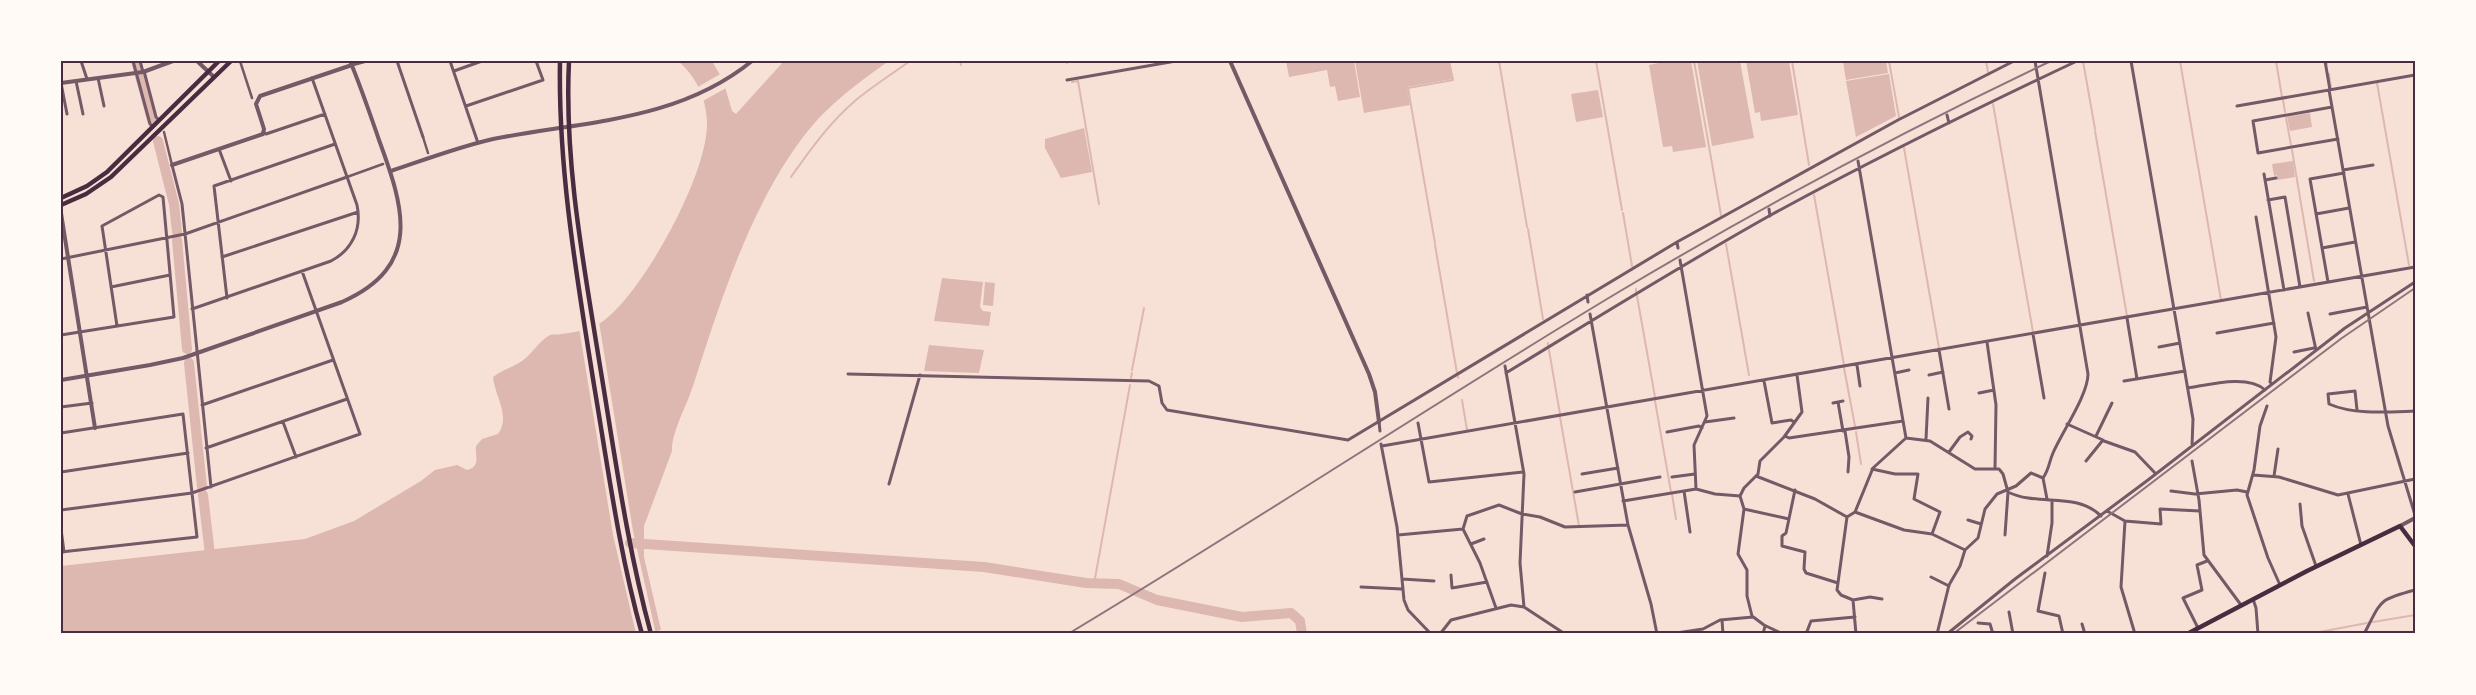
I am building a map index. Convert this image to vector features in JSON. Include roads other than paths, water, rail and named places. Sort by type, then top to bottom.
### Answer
[{"type":"main road","points":[[61,198],[101,177],[219,61]]},
{"type":"main road","points":[[61,205],[86,194],[111,177],[230,61]]},
{"type":"main road","points":[[560,61],[561,128],[567,205],[619,534],[642,634]]},
{"type":"main road","points":[[568,61],[569,127],[577,218],[627,532],[651,634]]},
{"type":"main road","points":[[2187,634],[2316,566],[2400,526],[2415,546]]},
{"type":"street","points":[[82,61],[87,79]]},
{"type":"street","points":[[133,61],[141,72],[156,117],[160,121]]},
{"type":"street","points":[[140,61],[150,124],[154,127]]},
{"type":"street","points":[[67,114],[61,83],[141,72],[173,61]]},
{"type":"street","points":[[197,61],[214,77]]},
{"type":"street","points":[[240,61],[252,98]]},
{"type":"street","points":[[264,132],[256,104],[257,98],[351,63],[367,61]]},
{"type":"street","points":[[397,61],[428,152]]},
{"type":"street","points":[[450,61],[478,143]]},
{"type":"street","points":[[454,71],[482,61]]},
{"type":"street","points":[[466,106],[543,80],[536,61]]},
{"type":"street","points":[[391,172],[478,143],[644,114],[698,95],[728,79],[752,61]]},
{"type":"street","points":[[1067,80],[1176,61]]},
{"type":"street","points":[[1230,61],[1369,374],[1375,392],[1380,431]]},
{"type":"street","points":[[848,374],[1149,382],[1159,386],[1162,403],[1167,410],[1344,440],[1353,438],[1677,242],[1855,143],[2014,61]]},
{"type":"street","points":[[2035,61],[2088,377],[2085,389],[2053,453],[2048,472],[2043,478],[2046,500]]},
{"type":"street","points":[[1506,373],[1681,267],[1770,216],[1859,169],[2077,61]]},
{"type":"street","points":[[2131,61],[2188,388],[2193,422],[2192,446]]},
{"type":"street","points":[[2325,61],[2386,413],[2415,517],[2400,526]]},
{"type":"street","points":[[61,380],[150,366],[196,354],[361,293],[378,279],[391,261],[399,241],[402,220],[391,172],[351,63]]},
{"type":"street","points":[[2236,106],[2415,75]]},
{"type":"street","points":[[98,78],[104,106]]},
{"type":"street","points":[[192,309],[332,260],[345,251],[357,231],[358,212],[312,78]]},
{"type":"street","points":[[76,81],[83,114]]},
{"type":"street","points":[[1944,97],[1945,104]]},
{"type":"street","points":[[2332,107],[2253,121],[2258,153],[2338,139]]},
{"type":"street","points":[[172,165],[264,132],[266,134],[325,114]]},
{"type":"street","points":[[1947,115],[1949,124]]},
{"type":"street","points":[[164,132],[182,204],[211,487]]},
{"type":"street","points":[[1855,143],[1856,150]]},
{"type":"street","points":[[226,298],[214,186],[335,144]]},
{"type":"street","points":[[220,149],[231,180]]},
{"type":"street","points":[[1858,161],[1906,438]]},
{"type":"street","points":[[61,259],[185,234],[382,164]]},
{"type":"street","points":[[2328,282],[2310,179],[2373,164]]},
{"type":"street","points":[[2264,174],[2284,290]]},
{"type":"street","points":[[2265,180],[2276,178]]},
{"type":"street","points":[[1766,192],[1767,198]]},
{"type":"street","points":[[61,335],[174,317],[163,197],[159,195],[102,226],[117,326]]},
{"type":"street","points":[[2268,200],[2285,198],[2300,287]]},
{"type":"street","points":[[2316,214],[2350,208]]},
{"type":"street","points":[[1768,209],[1770,216]]},
{"type":"street","points":[[222,257],[358,212]]},
{"type":"street","points":[[61,213],[96,428]]},
{"type":"street","points":[[2256,216],[2277,340],[2272,358],[2270,382],[2272,384]]},
{"type":"street","points":[[1677,242],[1678,248]]},
{"type":"street","points":[[2322,248],[2355,242]]},
{"type":"street","points":[[1680,260],[1707,416],[1694,445],[1696,489]]},
{"type":"street","points":[[1430,634],[1408,610],[1402,589],[1397,535],[1381,445],[1797,375],[2415,267]]},
{"type":"street","points":[[61,510],[192,493],[360,434],[302,271]]},
{"type":"street","points":[[111,287],[170,275]]},
{"type":"street","points":[[1947,634],[2010,582],[2156,474],[2315,349],[2415,282]]},
{"type":"street","points":[[1587,295],[1588,302]]},
{"type":"street","points":[[2330,314],[2367,307]]},
{"type":"street","points":[[2308,313],[2315,349]]},
{"type":"street","points":[[1590,314],[1628,526],[1651,604],[1656,634]]},
{"type":"street","points":[[2127,318],[2138,379]]},
{"type":"street","points":[[2222,337],[2219,332],[2274,323]]},
{"type":"street","points":[[2033,334],[2044,398]]},
{"type":"street","points":[[1986,342],[1994,390],[1994,468]]},
{"type":"street","points":[[2159,347],[2180,343]]},
{"type":"street","points":[[1502,347],[1503,354]]},
{"type":"street","points":[[2294,352],[2315,349]]},
{"type":"street","points":[[1939,350],[1950,409]]},
{"type":"street","points":[[202,405],[333,360]]},
{"type":"street","points":[[1857,364],[1860,386]]},
{"type":"street","points":[[1505,366],[1523,472],[1520,563],[1524,607]]},
{"type":"street","points":[[1895,373],[1909,370]]},
{"type":"street","points":[[2124,381],[2185,371]]},
{"type":"street","points":[[1929,374],[1943,372]]},
{"type":"street","points":[[1783,634],[1765,626],[1754,617],[1747,596],[1747,570],[1738,554],[1744,509],[1740,496],[1744,488],[1756,476],[1760,461],[1785,436],[1803,410],[1797,375]]},
{"type":"street","points":[[889,484],[920,376]]},
{"type":"street","points":[[1764,380],[1772,423],[1791,420],[1794,422]]},
{"type":"street","points":[[2188,388],[2229,381],[2255,384],[2265,390]]},
{"type":"street","points":[[1979,393],[1994,390]]},
{"type":"street","points":[[2357,410],[2355,391],[2328,394],[2329,404],[2339,408],[2357,410],[2386,413],[2415,411]]},
{"type":"street","points":[[1926,439],[1928,398]]},
{"type":"street","points":[[206,448],[347,399]]},
{"type":"street","points":[[1833,403],[1843,401]]},
{"type":"street","points":[[1414,402],[1415,408]]},
{"type":"street","points":[[1838,402],[1850,457],[1848,472]]},
{"type":"street","points":[[61,408],[92,403]]},
{"type":"street","points":[[2096,436],[2112,403]]},
{"type":"street","points":[[2267,406],[2260,426],[2253,475],[2247,492],[2249,505],[2280,585]]},
{"type":"street","points":[[61,433],[183,414],[197,536],[63,552],[61,530]]},
{"type":"street","points":[[1705,422],[1734,418]]},
{"type":"street","points":[[1785,436],[1789,438],[1903,421]]},
{"type":"street","points":[[283,422],[296,457]]},
{"type":"street","points":[[1418,423],[1429,482],[1523,472]]},
{"type":"street","points":[[2067,424],[2104,441],[2135,452],[2156,474]]},
{"type":"street","points":[[1666,432],[1698,426],[1702,428]]},
{"type":"street","points":[[1949,452],[1962,434],[1968,432],[1972,436],[1971,439]]},
{"type":"street","points":[[1882,599],[1870,597],[1854,600],[1838,593],[1847,518],[1855,512],[1872,469],[1906,438],[1926,439],[1975,469],[1994,468],[2003,474],[2008,491],[2006,535]]},
{"type":"street","points":[[2086,461],[2104,441]]},
{"type":"street","points":[[2274,476],[2278,449]]},
{"type":"street","points":[[61,472],[188,453]]},
{"type":"street","points":[[2192,461],[2200,511],[2202,551],[2207,561],[2241,605]]},
{"type":"street","points":[[1582,474],[1618,468]]},
{"type":"street","points":[[1872,469],[1895,474],[1918,474],[1914,499],[1940,512],[1932,534]]},
{"type":"street","points":[[1937,634],[1949,586],[1960,566],[1965,550],[1978,538],[1987,506],[1995,496],[2019,484],[2030,473],[2043,478]]},
{"type":"street","points":[[1672,477],[1695,474]]},
{"type":"street","points":[[2253,475],[2274,476],[2338,495],[2415,479]]},
{"type":"street","points":[[1756,476],[1815,499],[1847,518]]},
{"type":"street","points":[[1575,492],[1660,477]]},
{"type":"street","points":[[1623,501],[1696,489],[1715,494],[1740,496]]},
{"type":"street","points":[[1795,490],[1786,533],[1782,536],[1782,546],[1805,552],[1804,570],[1806,573],[1838,583]]},
{"type":"street","points":[[2171,491],[2198,494],[2237,490],[2247,492]]},
{"type":"street","points":[[1684,491],[1690,532]]},
{"type":"street","points":[[2008,491],[2025,499],[2079,502],[2101,516]]},
{"type":"street","points":[[2348,494],[2360,545]]},
{"type":"street","points":[[2047,556],[2052,500]]},
{"type":"street","points":[[2300,504],[2302,526],[2316,566]]},
{"type":"street","points":[[1496,608],[1487,582],[1463,529],[1467,516],[1499,505],[1569,528],[1628,526]]},
{"type":"street","points":[[1744,509],[1789,519]]},
{"type":"street","points":[[2107,511],[2124,521],[2161,524],[2160,509],[2200,511]]},
{"type":"street","points":[[1855,512],[1904,530],[1932,534],[1965,550]]},
{"type":"street","points":[[1968,520],[1981,524]]},
{"type":"street","points":[[2124,521],[2121,586],[2135,634]]},
{"type":"street","points":[[1397,535],[1463,529]]},
{"type":"street","points":[[1471,544],[1484,539]]},
{"type":"street","points":[[2198,628],[2183,598],[2202,590],[2197,565],[2207,561]]},
{"type":"street","points":[[2045,573],[2038,611],[2060,616],[2063,634]]},
{"type":"street","points":[[1451,575],[1452,588],[1487,582]]},
{"type":"street","points":[[1931,577],[1949,586]]},
{"type":"street","points":[[1402,579],[1434,581]]},
{"type":"street","points":[[1361,587],[1402,589]]},
{"type":"street","points":[[2364,634],[2382,601],[2415,590]]},
{"type":"street","points":[[2253,599],[2256,608],[2258,634]]},
{"type":"street","points":[[1854,600],[1856,634]]},
{"type":"street","points":[[1440,634],[1451,620],[1511,605],[1524,607],[1565,634]]},
{"type":"street","points":[[2009,612],[2013,634]]},
{"type":"street","points":[[1670,634],[1703,629],[1722,620],[1754,617]]},
{"type":"street","points":[[1806,634],[1808,623],[1811,620],[1855,617]]},
{"type":"street","points":[[1722,620],[1723,634]]},
{"type":"street","points":[[1978,623],[1990,624],[1993,634]]},
{"type":"street","points":[[2082,624],[2084,634]]},
{"type":"street","points":[[1763,634],[1765,626]]},
{"type":"street","points":[[1379,634],[1404,634]]},
{"type":"waterway","points":[[136,61],[152,120]]},
{"type":"waterway","points":[[791,177],[821,136],[847,108],[910,61]]},
{"type":"waterway","points":[[960,61],[961,65]]},
{"type":"waterway","points":[[1435,243],[1408,88],[1453,80],[1449,61]]},
{"type":"waterway","points":[[1499,61],[1527,227]]},
{"type":"waterway","points":[[1596,61],[1622,210]]},
{"type":"waterway","points":[[1694,61],[1721,215]]},
{"type":"waterway","points":[[1792,61],[1809,165]]},
{"type":"waterway","points":[[1889,61],[1899,117]]},
{"type":"waterway","points":[[1986,61],[1988,72]]},
{"type":"waterway","points":[[2083,61],[2095,129]]},
{"type":"waterway","points":[[2180,61],[2221,300]]},
{"type":"waterway","points":[[2276,61],[2282,97]]},
{"type":"waterway","points":[[2329,74],[2331,88]]},
{"type":"waterway","points":[[1072,82],[1078,81],[1099,204]]},
{"type":"waterway","points":[[2377,83],[2409,265]]},
{"type":"waterway","points":[[2283,100],[2285,112]]},
{"type":"waterway","points":[[1993,104],[2033,332]]},
{"type":"waterway","points":[[2286,118],[2291,145]]},
{"type":"waterway","points":[[2095,131],[2127,316]]},
{"type":"waterway","points":[[158,141],[174,204],[177,232]]},
{"type":"waterway","points":[[1904,148],[1939,348]]},
{"type":"waterway","points":[[2292,150],[2314,281]]},
{"type":"waterway","points":[[1814,195],[1844,365]]},
{"type":"waterway","points":[[1623,213],[1632,266]]},
{"type":"waterway","points":[[1528,229],[1543,319]]},
{"type":"waterway","points":[[177,240],[187,349]]},
{"type":"waterway","points":[[1726,244],[1749,375]]},
{"type":"waterway","points":[[1435,245],[1457,373]]},
{"type":"waterway","points":[[1637,296],[1655,397]]},
{"type":"waterway","points":[[1132,370],[1144,308]]},
{"type":"waterway","points":[[1549,350],[1560,414]]},
{"type":"waterway","points":[[189,363],[202,487]]},
{"type":"waterway","points":[[1844,368],[1855,426]]},
{"type":"waterway","points":[[1131,378],[1132,373]]},
{"type":"waterway","points":[[1094,584],[1130,385]]},
{"type":"waterway","points":[[1462,400],[1467,430]]},
{"type":"waterway","points":[[1655,401],[1671,492]]},
{"type":"waterway","points":[[1560,417],[1579,526]]},
{"type":"waterway","points":[[1856,432],[1861,464]]},
{"type":"waterway","points":[[1672,494],[1676,519]]},
{"type":"waterway","points":[[203,495],[211,563]]},
{"type":"waterway","points":[[630,543],[984,567],[1086,583],[1119,584],[1157,600],[1242,617],[1291,613],[1300,621],[1302,634]]},
{"type":"waterway","points":[[2373,622],[2415,615]]},
{"type":"waterway","points":[[2309,634],[2367,623]]},
{"type":"railway","points":[[1068,634],[1206,550],[1548,335],[1670,262],[1777,201],[1886,143],[2051,61]]},
{"type":"railway","points":[[1953,634],[2342,338],[2415,288]]}]
